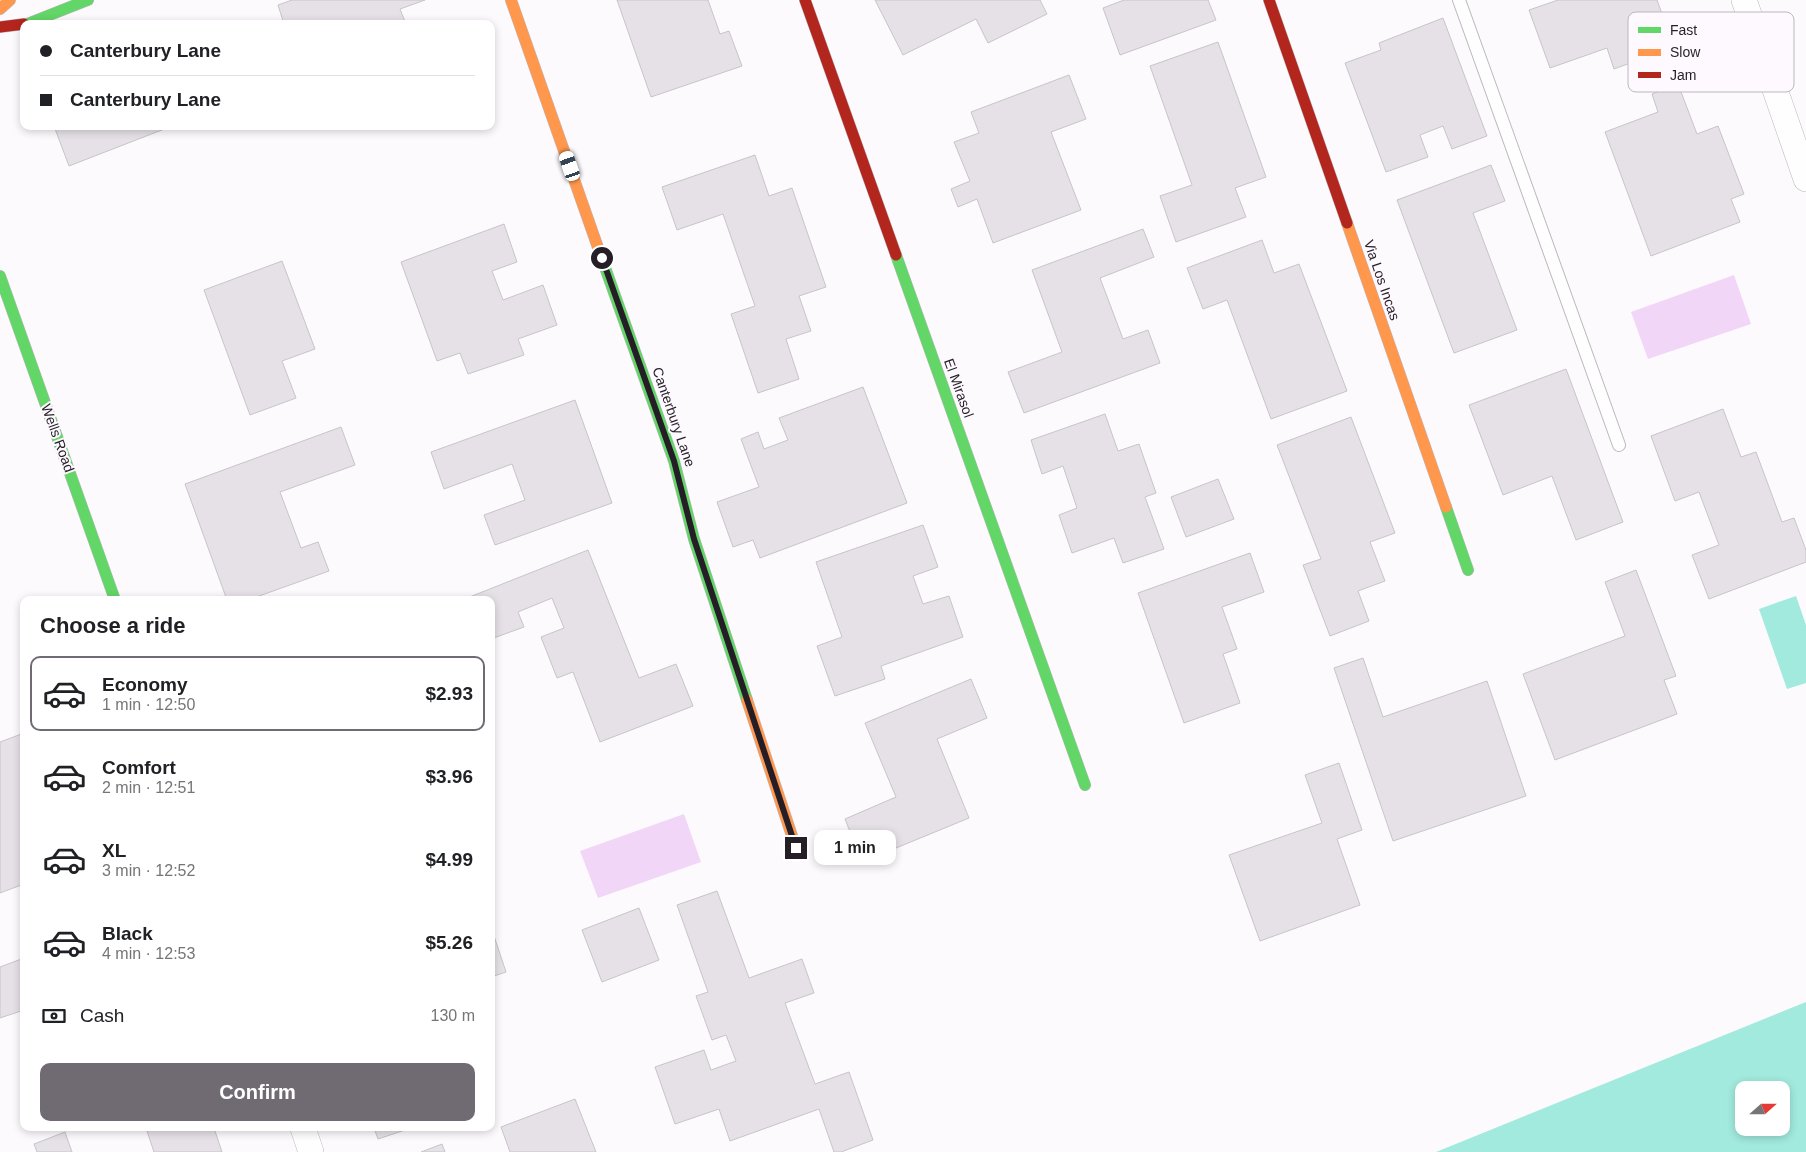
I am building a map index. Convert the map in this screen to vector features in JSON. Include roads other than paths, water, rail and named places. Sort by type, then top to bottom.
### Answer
[{"type":"street","points":[[0,9],[10,0]]},
{"type":"street","points":[[36,20],[88,0]]},
{"type":"street","name":"Canterbury Lane","points":[[512,0],[674,461],[694,539],[796,848]]},
{"type":"street","name":"El Mirasol","points":[[805,0],[1085,785]]},
{"type":"street","name":"Via Los Incas","points":[[1268,0],[1468,570]]},
{"type":"street","points":[[1744,0],[1748,12]]},
{"type":"street","points":[[0,27],[20,25]]},
{"type":"street","points":[[1776,92],[1806,179]]},
{"type":"street","name":"Wells Road","points":[[0,276],[114,596]]},
{"type":"street","points":[[303,1131],[311,1152]]},
{"type":"lane","points":[[1459,0],[1619,445]]}]
